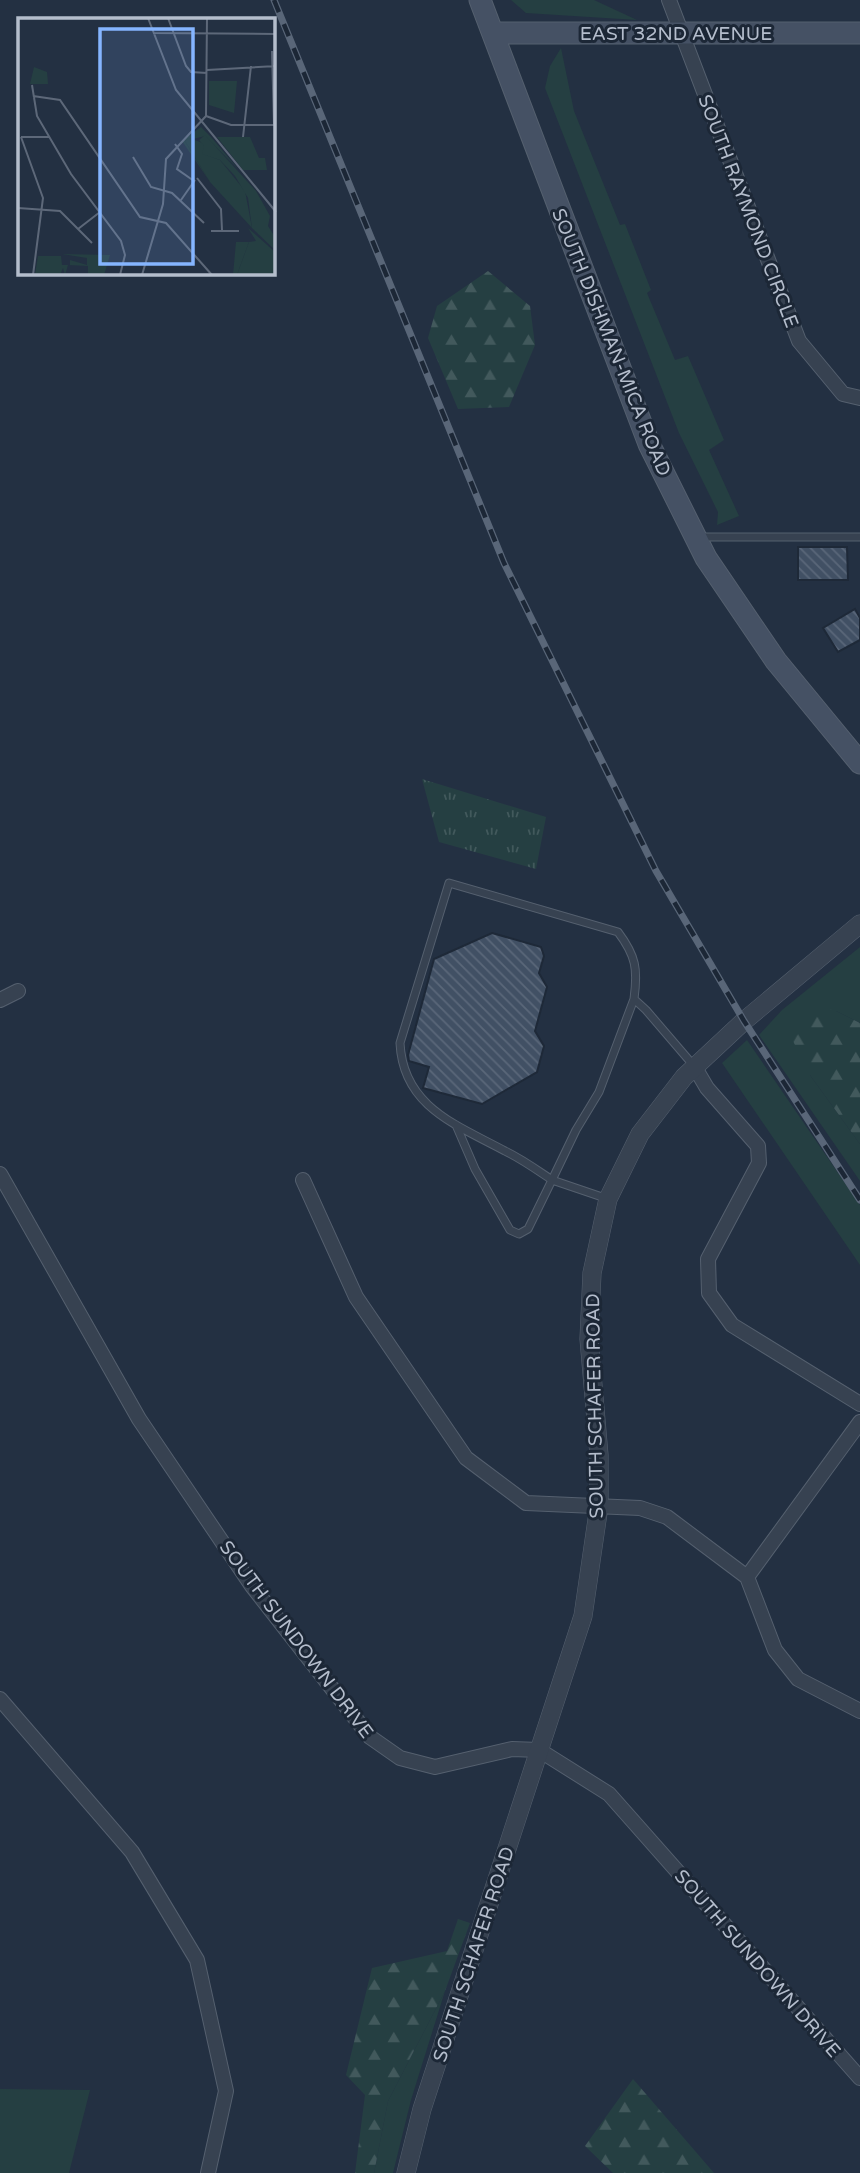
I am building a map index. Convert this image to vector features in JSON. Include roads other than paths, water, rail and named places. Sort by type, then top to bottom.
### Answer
[{"type":"main road","name":"SOUTH DISHMAN-MICA ROAD","points":[[480,0],[649,444],[695,537],[706,558],[776,662],[860,763]]},
{"type":"main road","name":"EAST 32ND AVENUE","points":[[493,33],[860,33]]},
{"type":"street","name":"SOUTH RAYMOND CIRCLE","points":[[669,0],[799,341],[843,394],[860,398]]},
{"type":"street","name":"SOUTH SCHAFER ROAD","points":[[405,2173],[422,2109],[583,1616],[599,1506],[599,1455],[589,1339],[592,1273],[608,1199],[640,1134],[694,1066],[860,925]]},
{"type":"street","points":[[0,1000],[18,991]]},
{"type":"street","points":[[694,1066],[707,1088],[751,1136],[760,1155],[759,1163],[708,1259],[709,1293],[732,1325],[860,1404]]},
{"type":"street","name":"SOUTH SUNDOWN DRIVE","points":[[0,1174],[139,1419],[252,1586],[370,1737],[400,1758],[435,1767],[512,1749],[539,1750],[609,1794],[860,2078]]},
{"type":"street","points":[[303,1180],[356,1297],[466,1458],[526,1503],[640,1508],[667,1517],[747,1577],[775,1650],[798,1679],[860,1711]]},
{"type":"street","points":[[747,1577],[860,1422]]},
{"type":"street","points":[[0,1699],[132,1852],[197,1960],[226,2091],[208,2173]]},
{"type":"lane","points":[[695,537],[860,537]]},
{"type":"lane","points":[[456,1125],[475,1170],[510,1230],[519,1234],[528,1229],[552,1180],[576,1130],[599,1092],[634,999],[635,961],[618,932],[449,883],[400,1043],[404,1066],[430,1108],[552,1180],[608,1199]]},
{"type":"lane","points":[[634,999],[694,1066]]},
{"type":"railway","points":[[274,0],[504,563],[656,871],[744,1021],[860,1200]]}]
